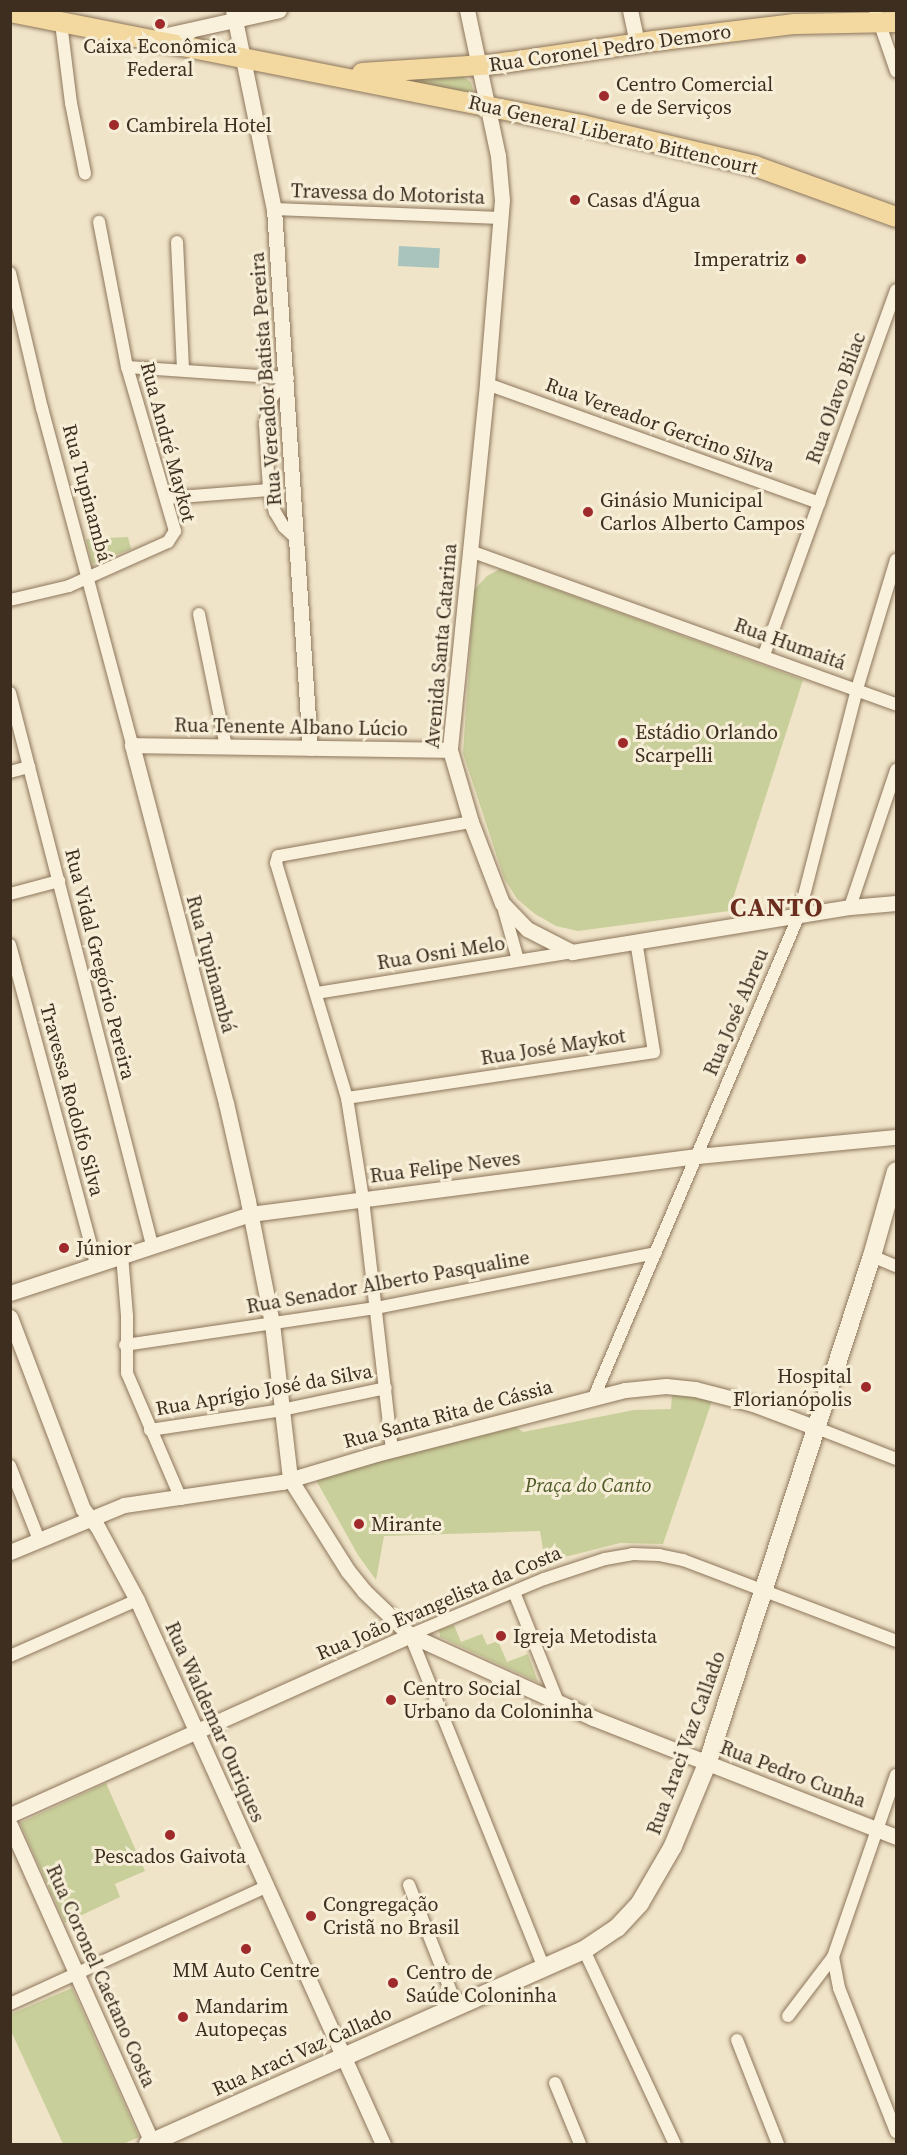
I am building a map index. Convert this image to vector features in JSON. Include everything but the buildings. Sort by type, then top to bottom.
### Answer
[{"type":"main road","points":[[10,12],[62,16],[150,38],[324,73]]},
{"type":"main road","name":"Rua Coronel Pedro Demoro","points":[[324,73],[377,73],[479,66],[637,43],[795,24],[883,18]]},
{"type":"main road","name":"Rua General Liberato Bittencourt","points":[[324,73],[582,125],[755,166],[897,217]]},
{"type":"main road","name":"Rua Araci Vaz Callado","points":[[151,2144],[584,1950],[617,1928],[640,1903],[673,1846],[707,1764],[817,1428],[897,1171]]},
{"type":"street","points":[[150,38],[234,15],[279,10]]},
{"type":"street","name":"Avenida Santa Catarina","points":[[467,10],[501,172],[501,218],[487,384],[450,750],[471,822],[502,903],[527,929],[572,952]]},
{"type":"street","points":[[630,10],[637,43]]},
{"type":"street","name":"Rua Vereador Batista Pereira","points":[[234,15],[274,209],[288,378],[310,748]]},
{"type":"street","points":[[62,16],[71,103],[85,174]]},
{"type":"street","points":[[883,18],[897,71]]},
{"type":"street","name":"Travessa do Motorista","points":[[274,209],[501,218]]},
{"type":"street","name":"Rua André Maykot","points":[[10,600],[69,586],[89,578],[168,542],[175,531],[128,367],[99,222]]},
{"type":"street","points":[[177,242],[183,369]]},
{"type":"street","name":"Rua Tupinambá","points":[[10,273],[42,408],[89,578],[226,1103],[272,1323],[290,1479],[348,1571],[364,1591],[410,1635]]},
{"type":"street","name":"Rua Olavo Bilac","points":[[764,655],[897,290]]},
{"type":"street","points":[[128,367],[288,378]]},
{"type":"street","points":[[288,378],[272,397],[266,417],[269,490],[274,512],[284,527],[298,540]]},
{"type":"street","name":"Rua Vereador Gercino Silva","points":[[487,384],[819,503]]},
{"type":"street","points":[[166,498],[269,490]]},
{"type":"street","name":"Rua Humaitá","points":[[470,551],[897,704]]},
{"type":"street","name":"Rua José Abreu","points":[[594,1397],[799,915],[857,689],[897,560]]},
{"type":"street","points":[[199,614],[226,747]]},
{"type":"street","name":"Rua Vidal Gregório Pereira","points":[[10,693],[152,1245]]},
{"type":"street","name":"Rua Tenente Albano Lúcio","points":[[132,745],[450,750]]},
{"type":"street","points":[[10,772],[29,767]]},
{"type":"street","points":[[850,907],[897,770]]},
{"type":"street","points":[[392,1450],[363,1199],[347,1098],[276,863],[278,856],[471,822]]},
{"type":"street","points":[[10,894],[59,882]]},
{"type":"street","points":[[502,903],[518,960]]},
{"type":"street","points":[[572,952],[850,907],[897,903]]},
{"type":"street","name":"Rua José Maykot","points":[[347,1098],[654,1052],[636,941]]},
{"type":"street","name":"Travessa Rodolfo Silva","points":[[10,945],[96,1264]]},
{"type":"street","name":"Rua Osni Melo","points":[[317,993],[572,952]]},
{"type":"street","name":"Rua Felipe Neves","points":[[10,1293],[250,1214],[697,1156],[897,1137]]},
{"type":"street","name":"Rua Senador Alberto Pasqualine","points":[[125,1345],[376,1308],[656,1253]]},
{"type":"street","points":[[122,1255],[127,1316],[125,1345],[127,1373],[181,1498]]},
{"type":"street","points":[[872,1256],[897,1266]]},
{"type":"street","name":"Rua Waldemar Ouriques","points":[[10,1317],[83,1509],[91,1517],[137,1600],[383,2145]]},
{"type":"street","name":"Rua Aprígio José da Silva","points":[[150,1430],[282,1410],[386,1388]]},
{"type":"street","name":"Rua Santa Rita de Cássia","points":[[10,1552],[123,1505],[181,1498],[290,1479],[594,1397],[646,1388],[695,1389],[753,1404],[897,1459]]},
{"type":"street","points":[[10,1466],[39,1540]]},
{"type":"street","name":"Rua João Evangelista da Costa","points":[[10,1815],[410,1635],[579,1567],[632,1554],[659,1555],[683,1560],[897,1641]]},
{"type":"street","points":[[514,1592],[558,1702]]},
{"type":"street","points":[[10,1656],[137,1600]]},
{"type":"street","points":[[410,1635],[544,1968]]},
{"type":"street","name":"Rua Pedro Cunha","points":[[410,1635],[558,1702],[707,1764],[897,1836]]},
{"type":"street","points":[[788,2016],[833,1958],[897,1775]]},
{"type":"street","name":"Rua Coronel Caetano Costa","points":[[10,1825],[151,2144]]},
{"type":"street","points":[[409,1885],[457,2007]]},
{"type":"street","points":[[10,2004],[266,1887]]},
{"type":"street","points":[[584,1950],[675,2145]]},
{"type":"street","points":[[833,1958],[839,1988],[897,2132]]},
{"type":"street","points":[[737,2040],[778,2145]]},
{"type":"street","points":[[555,2083],[580,2145]]},
{"type":"green space","points":[[463,77],[471,82],[474,94],[472,98],[410,82],[414,79]]},
{"type":"green space","points":[[128,537],[131,549],[92,564],[86,539]]},
{"type":"green space","name":"Estádio Orlando Scarpelli","points":[[500,569],[803,680],[729,911],[578,931],[556,926],[535,914],[517,899],[504,878],[463,753],[474,590],[487,576]]},
{"type":"green space","name":"Praça do Canto","points":[[672,1393],[712,1401],[663,1544],[620,1543],[545,1562],[540,1531],[384,1536],[376,1580],[358,1555],[317,1482],[318,1477],[516,1427],[523,1432],[634,1410],[671,1409]]},
{"type":"green space","points":[[454,1625],[461,1642],[482,1634],[487,1645],[498,1641],[507,1662],[528,1654],[538,1682],[440,1637],[439,1630]]},
{"type":"green space","points":[[106,1783],[145,1871],[115,1884],[120,1897],[65,1923],[20,1823]]},
{"type":"green space","points":[[72,1988],[139,2137],[123,2144],[63,2144],[11,2031],[11,2014]]},
{"type":"water","points":[[399,246],[440,248],[439,268],[398,266]]},
{"type":"place","name":"Caixa Econômica Federal","points":[[160,24]]},
{"type":"place","name":"Centro Comercial e de Serviços","points":[[604,96]]},
{"type":"place","name":"Cambirela Hotel","points":[[114,125]]},
{"type":"place","name":"Casas d'Água","points":[[575,200]]},
{"type":"place","name":"Imperatriz","points":[[801,259]]},
{"type":"place","name":"Ginásio Municipal Carlos Alberto Campos","points":[[588,512]]},
{"type":"place","name":"Estádio Orlando Scarpelli","points":[[623,743]]},
{"type":"place","name":"Júnior","points":[[64,1248]]},
{"type":"place","name":"Hospital Florianópolis","points":[[866,1387]]},
{"type":"place","name":"Mirante","points":[[359,1524]]},
{"type":"place","name":"Igreja Metodista","points":[[501,1636]]},
{"type":"place","name":"Centro Social Urbano da Coloninha","points":[[391,1700]]},
{"type":"place","name":"Pescados Gaivota","points":[[170,1835]]},
{"type":"place","name":"Congregação Cristã no Brasil","points":[[311,1916]]},
{"type":"place","name":"MM Auto Centre","points":[[246,1949]]},
{"type":"place","name":"Centro de Saúde Coloninha","points":[[393,1983]]},
{"type":"place","name":"Mandarim Autopeças","points":[[183,2017]]},
{"type":"district","name":"CANTO","points":[[777,908]]}]
